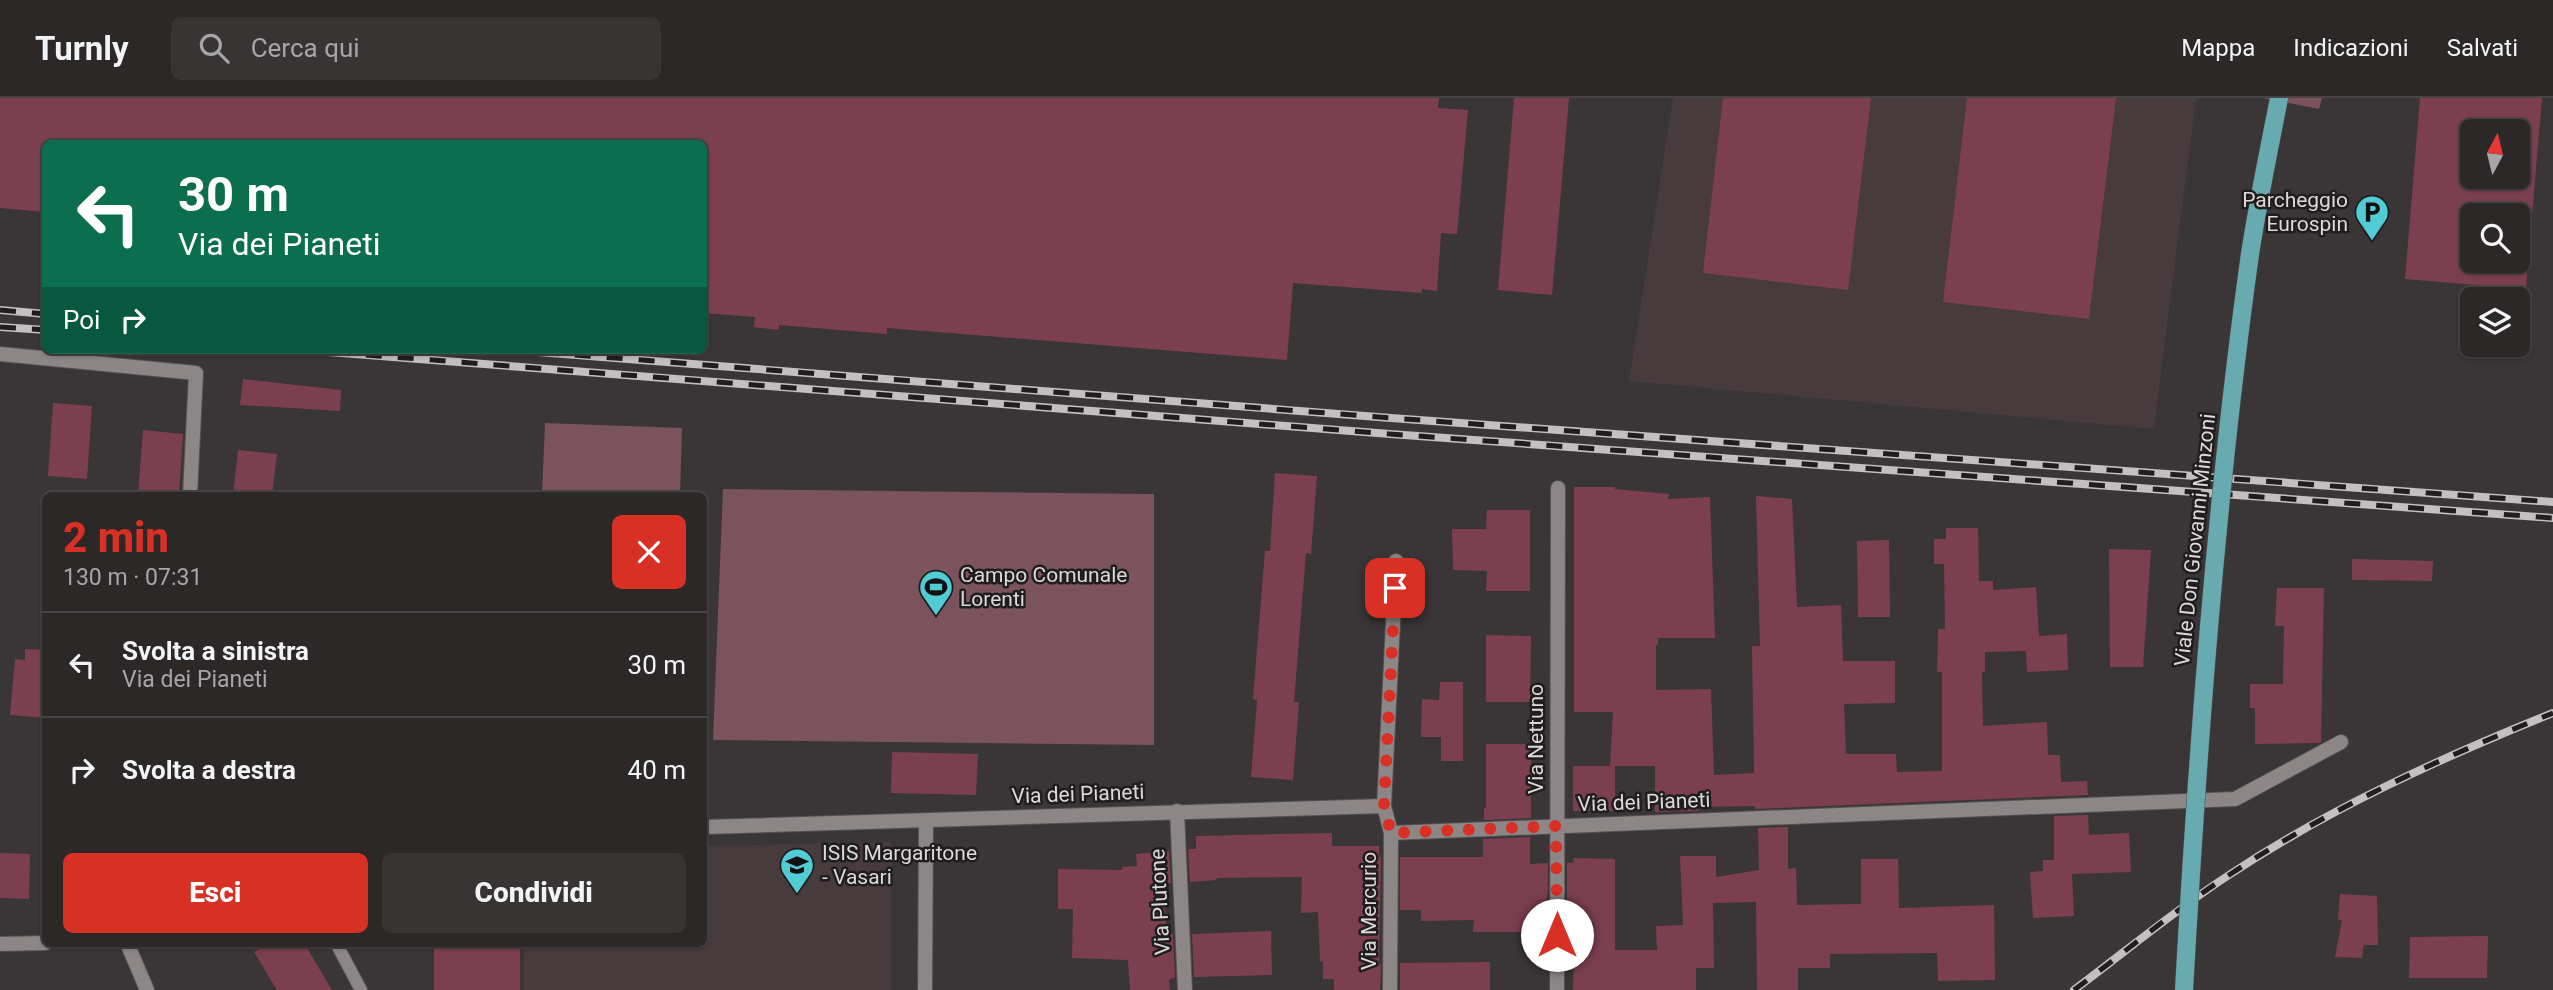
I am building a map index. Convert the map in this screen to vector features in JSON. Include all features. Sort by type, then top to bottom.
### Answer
[{"type":"main road","name":"Viale Don Giovanni Minzoni","points":[[2184,990],[2196,769],[2220,505],[2251,252],[2279,98]]},
{"type":"street","points":[[0,354],[196,373],[190,492]]},
{"type":"street","name":"Via Nettuno","points":[[1557,990],[1558,488]]},
{"type":"street","points":[[1391,833],[1384,806],[1396,561]]},
{"type":"street","name":"Via dei Pianeti","points":[[1391,833],[2235,799],[2341,742]]},
{"type":"street","name":"Via dei Pianeti","points":[[707,827],[1384,806]]},
{"type":"street","name":"Via Plutone","points":[[1177,811],[1185,990]]},
{"type":"street","points":[[925,990],[926,821]]},
{"type":"street","name":"Via Mercurio","points":[[1390,990],[1391,833]]},
{"type":"street","points":[[0,944],[42,943]]},
{"type":"street","points":[[129,947],[147,990]]},
{"type":"lane","points":[[338,947],[361,990]]},
{"type":"shaded area","points":[[1673,98],[2196,98],[2154,429],[1629,381]]},
{"type":"shaded area","points":[[2263,98],[2322,98],[2319,109]]},
{"type":"shaded area","points":[[545,423],[682,428],[680,492],[542,492]]},
{"type":"shaded area","name":"Campo Comunale Lorenti","points":[[723,489],[1154,494],[1154,745],[713,740]]},
{"type":"shaded area","points":[[348,490],[395,492],[348,492]]},
{"type":"shaded area","name":"ISIS Margaritone - Vasari","points":[[891,842],[891,990],[524,990],[524,947],[707,947],[707,846]]},
{"type":"building","points":[[0,98],[1439,98],[1438,108],[1468,110],[1457,234],[1441,233],[1437,291],[1422,289],[1422,293],[1293,283],[1287,360],[887,328],[887,334],[779,325],[779,330],[754,327],[755,317],[707,313],[707,140],[42,140],[42,212],[0,208]]},
{"type":"building","points":[[1514,98],[1569,98],[1552,295],[1498,290]]},
{"type":"building","points":[[1723,98],[1871,98],[1848,290],[1703,273]]},
{"type":"building","points":[[1967,98],[2116,98],[2089,319],[1943,302]]},
{"type":"building","points":[[2420,98],[2542,98],[2532,215],[2530,203],[2460,203],[2460,273],[2527,273],[2526,287],[2405,279]]},
{"type":"building","points":[[243,379],[341,390],[340,411],[240,405]]},
{"type":"building","points":[[53,403],[92,406],[87,479],[48,476]]},
{"type":"building","points":[[143,430],[183,434],[179,492],[138,492]]},
{"type":"building","points":[[238,450],[277,454],[272,492],[233,492]]},
{"type":"building","points":[[1275,473],[1317,476],[1311,554],[1306,553],[1294,702],[1299,702],[1293,780],[1251,777],[1257,700],[1253,699],[1265,551],[1270,551]]},
{"type":"building","points":[[1574,487],[1615,487],[1669,494],[1668,499],[1710,497],[1715,638],[1658,638],[1656,690],[1711,689],[1714,775],[1754,773],[1752,646],[1760,646],[1756,496],[1792,499],[1797,607],[1841,605],[1843,661],[1895,661],[1895,703],[1844,704],[1846,754],[1896,754],[1897,772],[1942,771],[1942,672],[1937,672],[1938,629],[1945,629],[1944,564],[1934,564],[1934,539],[1946,539],[1946,528],[1978,528],[1979,581],[1993,581],[1993,590],[2036,587],[2039,636],[2067,634],[2068,670],[2027,672],[2026,651],[1985,652],[1985,672],[1982,672],[1983,726],[2047,722],[2048,755],[2060,755],[2061,782],[2087,781],[2088,795],[1755,809],[1755,806],[1698,807],[1698,811],[1655,812],[1655,766],[1610,766],[1613,712],[1574,712]]},
{"type":"building","points":[[1487,510],[1530,510],[1530,591],[1486,591],[1487,571],[1453,570],[1452,529],[1486,529]]},
{"type":"building","points":[[1889,540],[1890,617],[1858,617],[1857,541]]},
{"type":"building","points":[[2109,549],[2151,550],[2143,667],[2110,667]]},
{"type":"building","points":[[2352,559],[2433,561],[2432,581],[2352,580]]},
{"type":"building","points":[[2277,588],[2324,588],[2321,742],[2318,743],[2255,744],[2255,708],[2250,708],[2250,684],[2283,684],[2284,626],[2275,626]]},
{"type":"building","points":[[1486,635],[1531,636],[1530,702],[1486,702]]},
{"type":"building","points":[[25,649],[42,650],[42,718],[10,715],[15,659],[25,660]]},
{"type":"building","points":[[1440,682],[1463,682],[1463,761],[1441,761],[1441,737],[1421,737],[1422,699],[1439,700]]},
{"type":"building","points":[[1486,744],[1531,744],[1531,818],[1484,820]]},
{"type":"building","points":[[892,752],[978,754],[976,795],[891,793]]},
{"type":"building","points":[[1573,766],[1615,766],[1615,811],[1573,811]]},
{"type":"building","points":[[2088,815],[2089,835],[2129,833],[2131,872],[2072,874],[2074,916],[2033,918],[2030,872],[2043,871],[2043,860],[2054,860],[2054,816]]},
{"type":"building","points":[[1788,827],[1788,869],[1796,868],[1797,905],[1861,904],[1861,859],[1898,859],[1899,908],[1994,905],[1995,980],[1938,981],[1937,953],[1830,954],[1830,968],[1798,968],[1798,990],[1757,990],[1756,902],[1713,903],[1714,968],[1696,968],[1696,990],[1573,990],[1574,932],[1567,932],[1567,863],[1573,863],[1574,858],[1615,859],[1615,950],[1657,950],[1656,926],[1683,925],[1680,856],[1716,856],[1716,877],[1759,870],[1758,828]]},
{"type":"building","points":[[1332,833],[1332,846],[1379,846],[1380,990],[1334,990],[1334,979],[1323,979],[1318,912],[1301,913],[1302,877],[1216,878],[1217,880],[1190,882],[1188,849],[1196,849],[1196,836]]},
{"type":"building","points":[[1530,837],[1530,864],[1548,863],[1547,932],[1473,932],[1474,920],[1421,921],[1421,910],[1400,910],[1400,857],[1483,857],[1483,839]]},
{"type":"building","points":[[1169,851],[1171,883],[1163,884],[1167,933],[1173,934],[1175,977],[1169,980],[1170,990],[1130,990],[1128,960],[1072,958],[1073,909],[1058,909],[1058,869],[1122,870],[1122,867],[1137,866],[1136,854]]},
{"type":"building","points":[[0,853],[30,854],[29,899],[0,898]]},
{"type":"building","points":[[2340,894],[2377,896],[2378,945],[2364,945],[2362,958],[2335,957],[2342,920],[2338,920]]},
{"type":"building","points":[[1271,931],[1272,975],[1194,977],[1192,934]]},
{"type":"building","points":[[2488,936],[2487,978],[2409,978],[2410,937]]},
{"type":"building","points":[[262,947],[306,947],[332,990],[277,990],[254,952]]},
{"type":"building","points":[[434,947],[520,947],[520,990],[434,990]]},
{"type":"building","points":[[1490,962],[1490,990],[1400,990],[1400,963]]},
{"type":"railway","points":[[0,310],[42,314]]},
{"type":"railway","points":[[0,327],[42,330]]},
{"type":"railway","points":[[354,354],[1390,434],[2553,518]]},
{"type":"railway","points":[[563,354],[1391,418],[2553,502]]},
{"type":"railway","points":[[2074,990],[2209,888],[2306,828],[2428,766],[2553,713]]},
{"type":"place","name":"Parcheggio Eurospin","points":[[2372,242]]},
{"type":"place","name":"Campo Comunale Lorenti","points":[[936,617]]},
{"type":"place","name":"ISIS Margaritone - Vasari","points":[[797,895]]},
{"type":"route","points":[[1395,588],[1384,806],[1391,833],[1556,826],[1557,935]]}]
